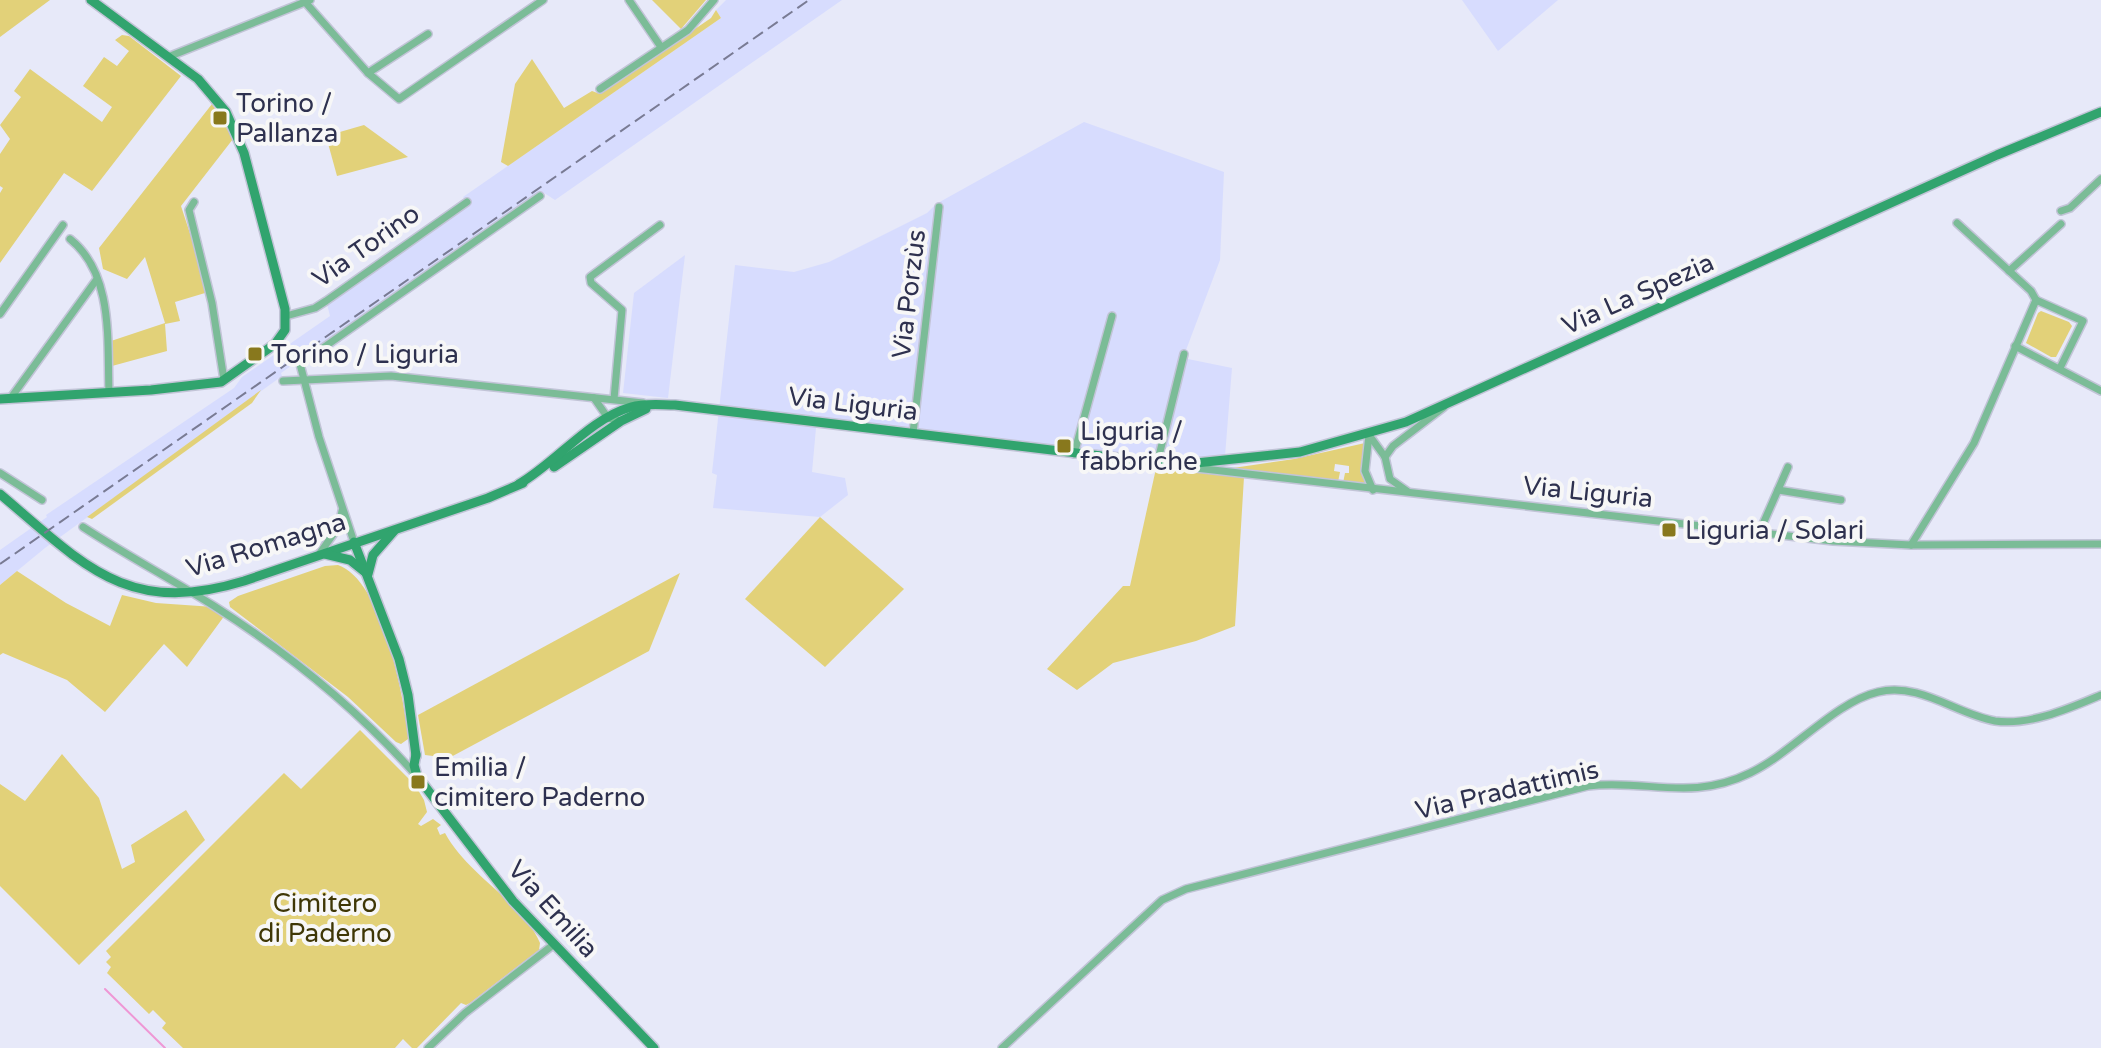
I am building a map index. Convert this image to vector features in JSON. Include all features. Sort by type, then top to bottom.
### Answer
[{"type":"main road","name":"Via Torino","points":[[91,0],[214,95],[236,132],[286,316]]},
{"type":"main road","name":"Via La Spezia","points":[[1177,465],[1300,452],[1369,435],[1446,405],[1997,155],[2101,112]]},
{"type":"main road","points":[[5,399],[198,385],[224,380],[275,344],[285,330],[286,316]]},
{"type":"main road","name":"Via Liguria","points":[[661,405],[1177,465]]},
{"type":"main road","name":"Via Romagna","points":[[519,484],[608,418],[661,405]]},
{"type":"main road","name":"Via Romagna","points":[[0,494],[107,577],[145,591],[191,593],[244,581],[488,498],[546,472],[627,411]]},
{"type":"main road","points":[[320,553],[350,560],[368,574],[377,549],[400,526]]},
{"type":"main road","name":"Via Emilia","points":[[354,542],[402,670],[416,754],[430,791]]},
{"type":"main road","name":"Via Emilia","points":[[416,754],[414,765],[417,776],[492,877],[553,945],[654,1048]]},
{"type":"street","points":[[168,57],[308,1],[368,73],[399,99],[543,0]]},
{"type":"street","points":[[629,0],[661,47]]},
{"type":"street","points":[[600,89],[688,30],[714,0]]},
{"type":"street","points":[[368,73],[428,34]]},
{"type":"street","points":[[2061,211],[2070,208],[2101,179]]},
{"type":"street","points":[[303,380],[300,364],[540,196]]},
{"type":"street","points":[[194,202],[189,210],[212,303],[224,380]]},
{"type":"street","name":"Via Torino","points":[[286,316],[315,308],[467,202]]},
{"type":"street","name":"Via Porzùs","points":[[913,433],[939,207]]},
{"type":"street","points":[[1957,223],[2031,291],[2036,300],[2083,321],[2060,368]]},
{"type":"street","points":[[2009,271],[2061,224]]},
{"type":"street","points":[[0,314],[63,225]]},
{"type":"street","points":[[614,399],[622,310],[591,283],[590,277],[660,225]]},
{"type":"street","points":[[70,239],[86,253],[105,308],[109,392]]},
{"type":"street","points":[[5,399],[97,279]]},
{"type":"street","points":[[1911,545],[1974,443],[2036,300]]},
{"type":"street","points":[[1074,454],[1112,316]]},
{"type":"street","points":[[2015,346],[2101,391]]},
{"type":"street","points":[[1157,464],[1184,354]]},
{"type":"street","name":"Via Liguria","points":[[283,381],[391,376],[614,399],[627,411]]},
{"type":"street","name":"Via Emilia","points":[[303,380],[354,542]]},
{"type":"street","points":[[592,397],[608,418]]},
{"type":"street","name":"Via Liguria","points":[[608,418],[661,405]]},
{"type":"street","points":[[1412,493],[1390,479],[1385,457],[1393,446],[1446,405]]},
{"type":"street","points":[[1369,435],[1385,457]]},
{"type":"street","points":[[1369,435],[1365,471],[1373,490]]},
{"type":"street","name":"Via Liguria","points":[[1177,465],[1833,541],[1911,545],[2101,544]]},
{"type":"street","points":[[1759,533],[1788,467]]},
{"type":"street","points":[[0,473],[42,500]]},
{"type":"street","points":[[1778,490],[1841,500]]},
{"type":"street","points":[[320,553],[339,526],[342,509]]},
{"type":"street","points":[[83,527],[262,639],[327,689],[371,728],[417,776]]},
{"type":"street","name":"Via Pradattimis","points":[[1002,1048],[1162,900],[1186,889],[1588,786],[1689,789],[1729,781],[1770,762],[1843,710],[1881,691],[1917,693],[1983,717],[2005,721],[2050,713],[2101,695]]},
{"type":"street","points":[[428,1048],[465,1013],[553,945]]},
{"type":"shaded area","points":[[726,0],[842,0],[555,200],[541,191],[281,373],[282,376],[45,548],[0,585],[0,550],[46,515],[234,388],[242,377],[330,316],[327,304],[469,206],[463,197],[721,18],[716,10]]},
{"type":"shaded area","points":[[1462,0],[1558,0],[1498,51]]},
{"type":"shaded area","points":[[1084,122],[1224,172],[1220,260],[1183,358],[1232,368],[1225,456],[1163,460],[817,417],[812,472],[845,478],[848,495],[820,517],[713,508],[717,475],[712,473],[735,265],[794,272],[829,262],[927,213],[936,204]]},
{"type":"shaded area","points":[[685,255],[668,398],[623,393],[634,293]]},
{"type":"green space","points":[[0,0],[50,0],[0,37]]},
{"type":"green space","points":[[652,0],[706,0],[681,29]]},
{"type":"green space","points":[[716,10],[721,18],[508,166],[501,162],[515,84],[532,59],[564,108],[592,91],[600,94],[711,18]]},
{"type":"green space","points":[[122,35],[129,36],[181,76],[92,191],[64,173],[0,263],[0,193],[3,188],[0,186],[0,154],[10,139],[0,125],[21,97],[14,91],[30,69],[102,122],[112,107],[83,86],[104,57],[117,66],[129,51],[115,40]]},
{"type":"green space","points":[[212,104],[233,139],[181,206],[199,261],[205,293],[175,302],[180,321],[165,324],[167,351],[112,366],[111,341],[165,323],[145,257],[127,279],[103,269],[99,248]]},
{"type":"green space","points":[[364,125],[408,157],[337,176],[326,136]]},
{"type":"green space","points":[[2041,311],[2072,326],[2056,357],[2026,343]]},
{"type":"green space","points":[[261,390],[252,403],[92,519],[87,517]]},
{"type":"green space","points":[[1365,443],[1361,466],[1366,486],[1343,483],[1349,466],[1335,464],[1334,471],[1340,472],[1338,482],[1226,469],[1294,459]]},
{"type":"green space","points":[[1157,464],[1244,477],[1235,626],[1196,641],[1113,663],[1077,690],[1047,669],[1123,586],[1130,586]]},
{"type":"green space","points":[[820,517],[904,589],[825,667],[745,599]]},
{"type":"green space","points":[[338,565],[353,575],[367,592],[388,640],[408,734],[408,739],[401,744],[348,697],[230,607],[229,602],[238,596],[325,566]]},
{"type":"green space","points":[[17,571],[66,603],[110,626],[122,595],[156,603],[214,607],[225,615],[187,667],[164,644],[105,712],[67,680],[3,653],[0,655],[0,585]]},
{"type":"green space","points":[[680,573],[649,651],[449,758],[425,755],[418,715]]},
{"type":"green space","name":"Cimitero di Paderno","points":[[360,730],[415,785],[427,812],[418,824],[421,826],[433,819],[441,825],[437,828],[440,835],[445,833],[455,849],[532,928],[540,943],[539,950],[470,1003],[461,1003],[417,1048],[412,1048],[403,1039],[395,1048],[183,1048],[162,1028],[166,1023],[153,1010],[149,1014],[107,973],[111,967],[106,962],[111,957],[106,951],[284,773],[301,789]]},
{"type":"green space","points":[[62,754],[99,798],[122,869],[135,862],[131,845],[186,810],[205,840],[79,965],[0,886],[0,784],[25,801]]},
{"type":"waterway","points":[[105,989],[165,1048]]},
{"type":"railway","points":[[0,564],[809,0]]},
{"type":"place","name":"Torino / Pallanza","points":[[220,118]]},
{"type":"place","name":"Torino / Liguria","points":[[255,354]]},
{"type":"place","name":"Liguria / fabbriche","points":[[1064,446]]},
{"type":"place","name":"Liguria / Solari","points":[[1669,530]]},
{"type":"place","name":"Emilia / cimitero Paderno","points":[[418,782]]}]
